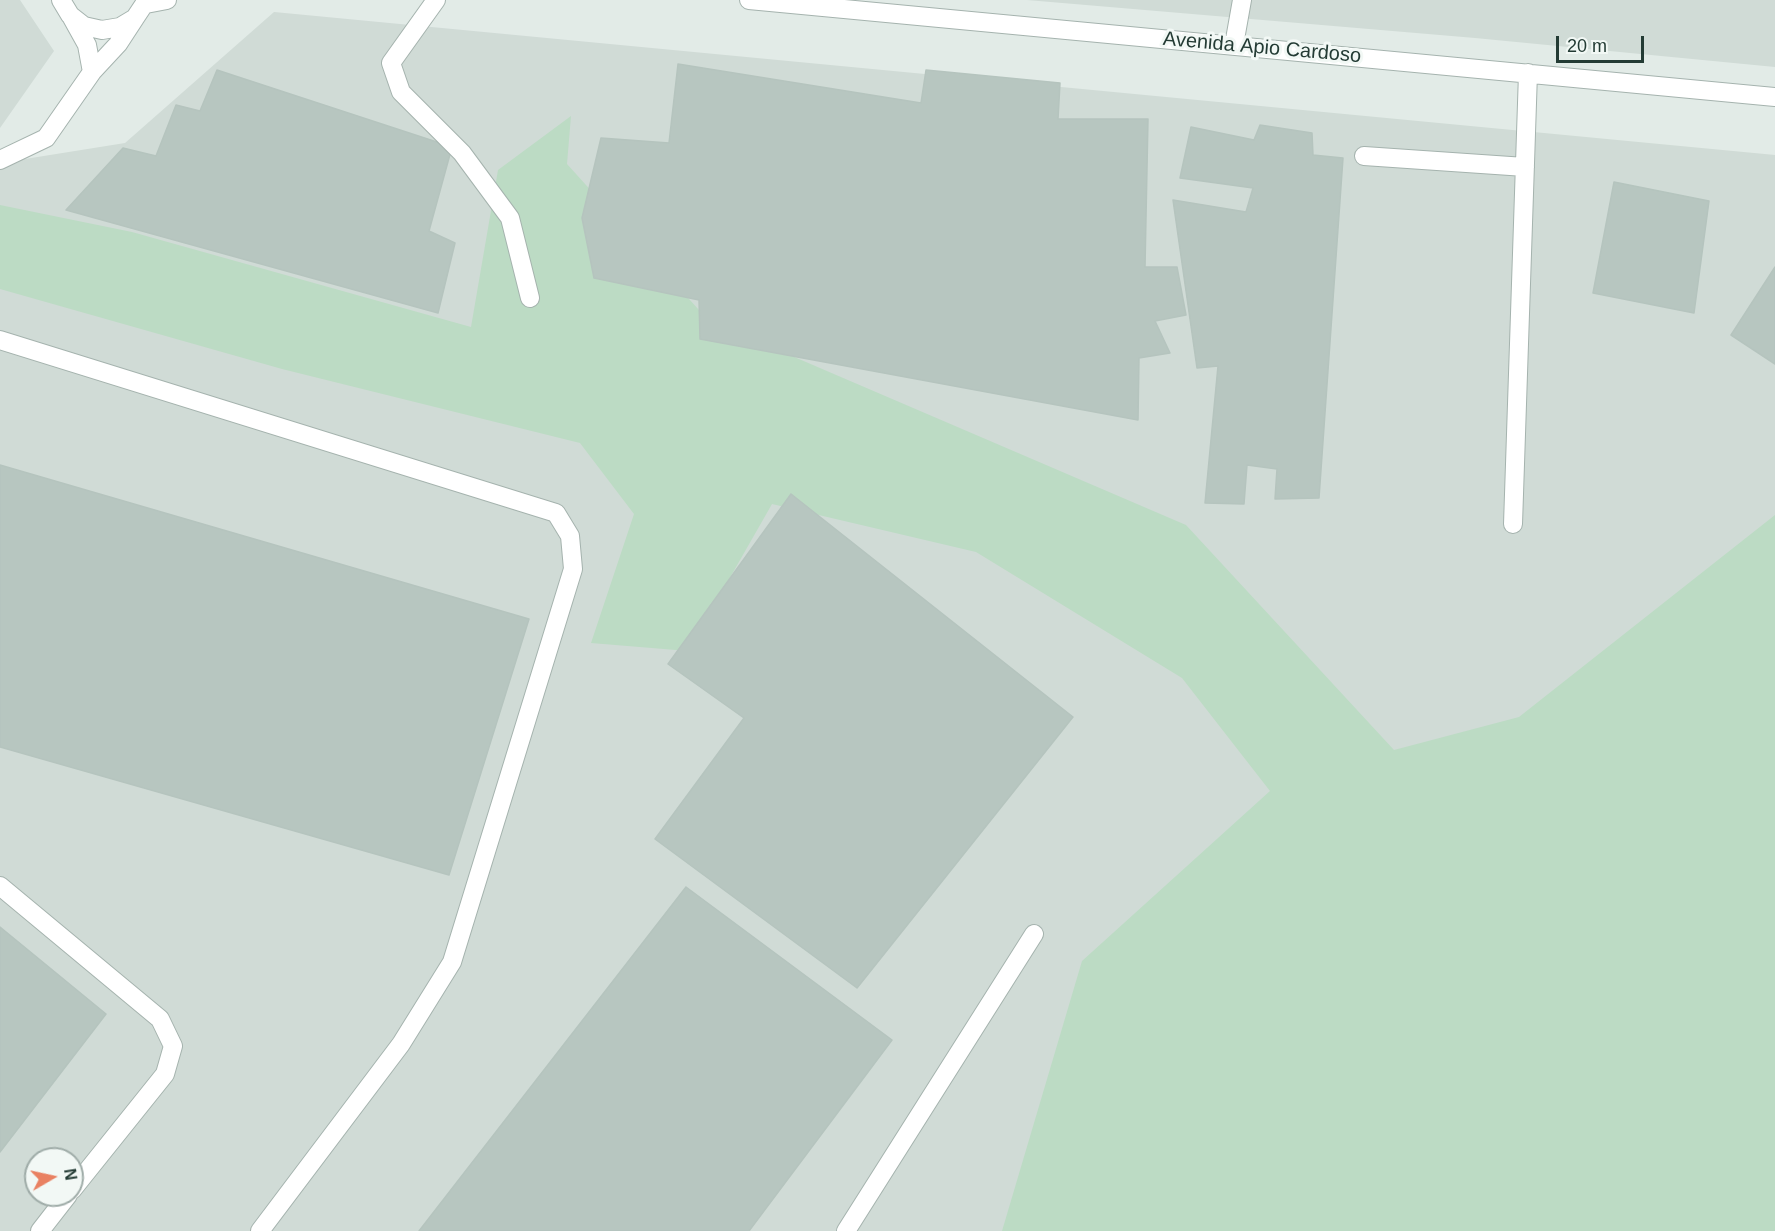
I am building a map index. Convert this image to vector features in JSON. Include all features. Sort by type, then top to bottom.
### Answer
[{"type":"street","points":[[65,7],[84,26],[102,30],[120,27],[143,7],[166,0]]},
{"type":"street","points":[[436,0],[391,63],[401,92],[462,153],[510,218],[530,298]]},
{"type":"street","name":"Avenida Apio Cardoso","points":[[749,0],[1775,97]]},
{"type":"street","points":[[1234,45],[1242,0]]},
{"type":"street","points":[[65,7],[87,45],[92,72]]},
{"type":"street","points":[[0,160],[46,138],[92,72],[118,44],[143,7]]},
{"type":"street","points":[[1513,525],[1528,73]]},
{"type":"street","points":[[1364,156],[1525,167]]},
{"type":"street","points":[[0,340],[556,513],[570,536],[573,569],[452,962],[401,1044],[260,1231]]},
{"type":"street","points":[[0,886],[160,1019],[173,1046],[165,1074],[84,1175]]},
{"type":"street","points":[[846,1231],[1034,934]]},
{"type":"street","points":[[40,1231],[59,1207]]},
{"type":"shaded area","points":[[0,0],[20,0],[54,51],[0,128]]},
{"type":"shaded area","points":[[1027,0],[1775,0],[1775,67],[1475,38]]},
{"type":"shaded area","points":[[274,12],[1775,155],[1775,1231],[0,1231],[0,163],[125,143]]},
{"type":"green space","points":[[571,116],[567,164],[708,320],[1186,525],[1394,750],[1519,717],[1775,515],[1775,1231],[1002,1231],[1082,961],[1270,791],[1182,678],[976,552],[772,504],[688,651],[591,643],[634,514],[580,443],[282,369],[0,289],[0,205],[132,232],[471,327],[498,170]]},
{"type":"building","points":[[678,64],[921,103],[926,70],[1060,83],[1058,119],[1148,119],[1145,267],[1177,267],[1186,315],[1155,321],[1170,353],[1139,358],[1138,420],[700,339],[699,300],[594,278],[582,218],[601,138],[669,143]]},
{"type":"building","points":[[217,70],[452,147],[429,231],[455,243],[438,313],[66,210],[123,148],[156,156],[176,105],[200,111]]},
{"type":"building","points":[[1260,125],[1312,133],[1313,155],[1343,158],[1319,498],[1275,499],[1277,469],[1247,465],[1244,504],[1205,503],[1218,366],[1197,368],[1173,200],[1246,212],[1253,188],[1180,178],[1191,127],[1254,140]]},
{"type":"building","points":[[1614,182],[1709,201],[1694,313],[1593,293]]},
{"type":"building","points":[[1775,267],[1775,364],[1731,335]]},
{"type":"building","points":[[0,465],[529,619],[449,875],[0,747]]},
{"type":"building","points":[[791,494],[1073,717],[857,988],[655,839],[744,718],[668,664]]},
{"type":"building","points":[[686,887],[892,1040],[749,1231],[419,1231]]},
{"type":"building","points":[[0,927],[106,1014],[0,1152]]}]
